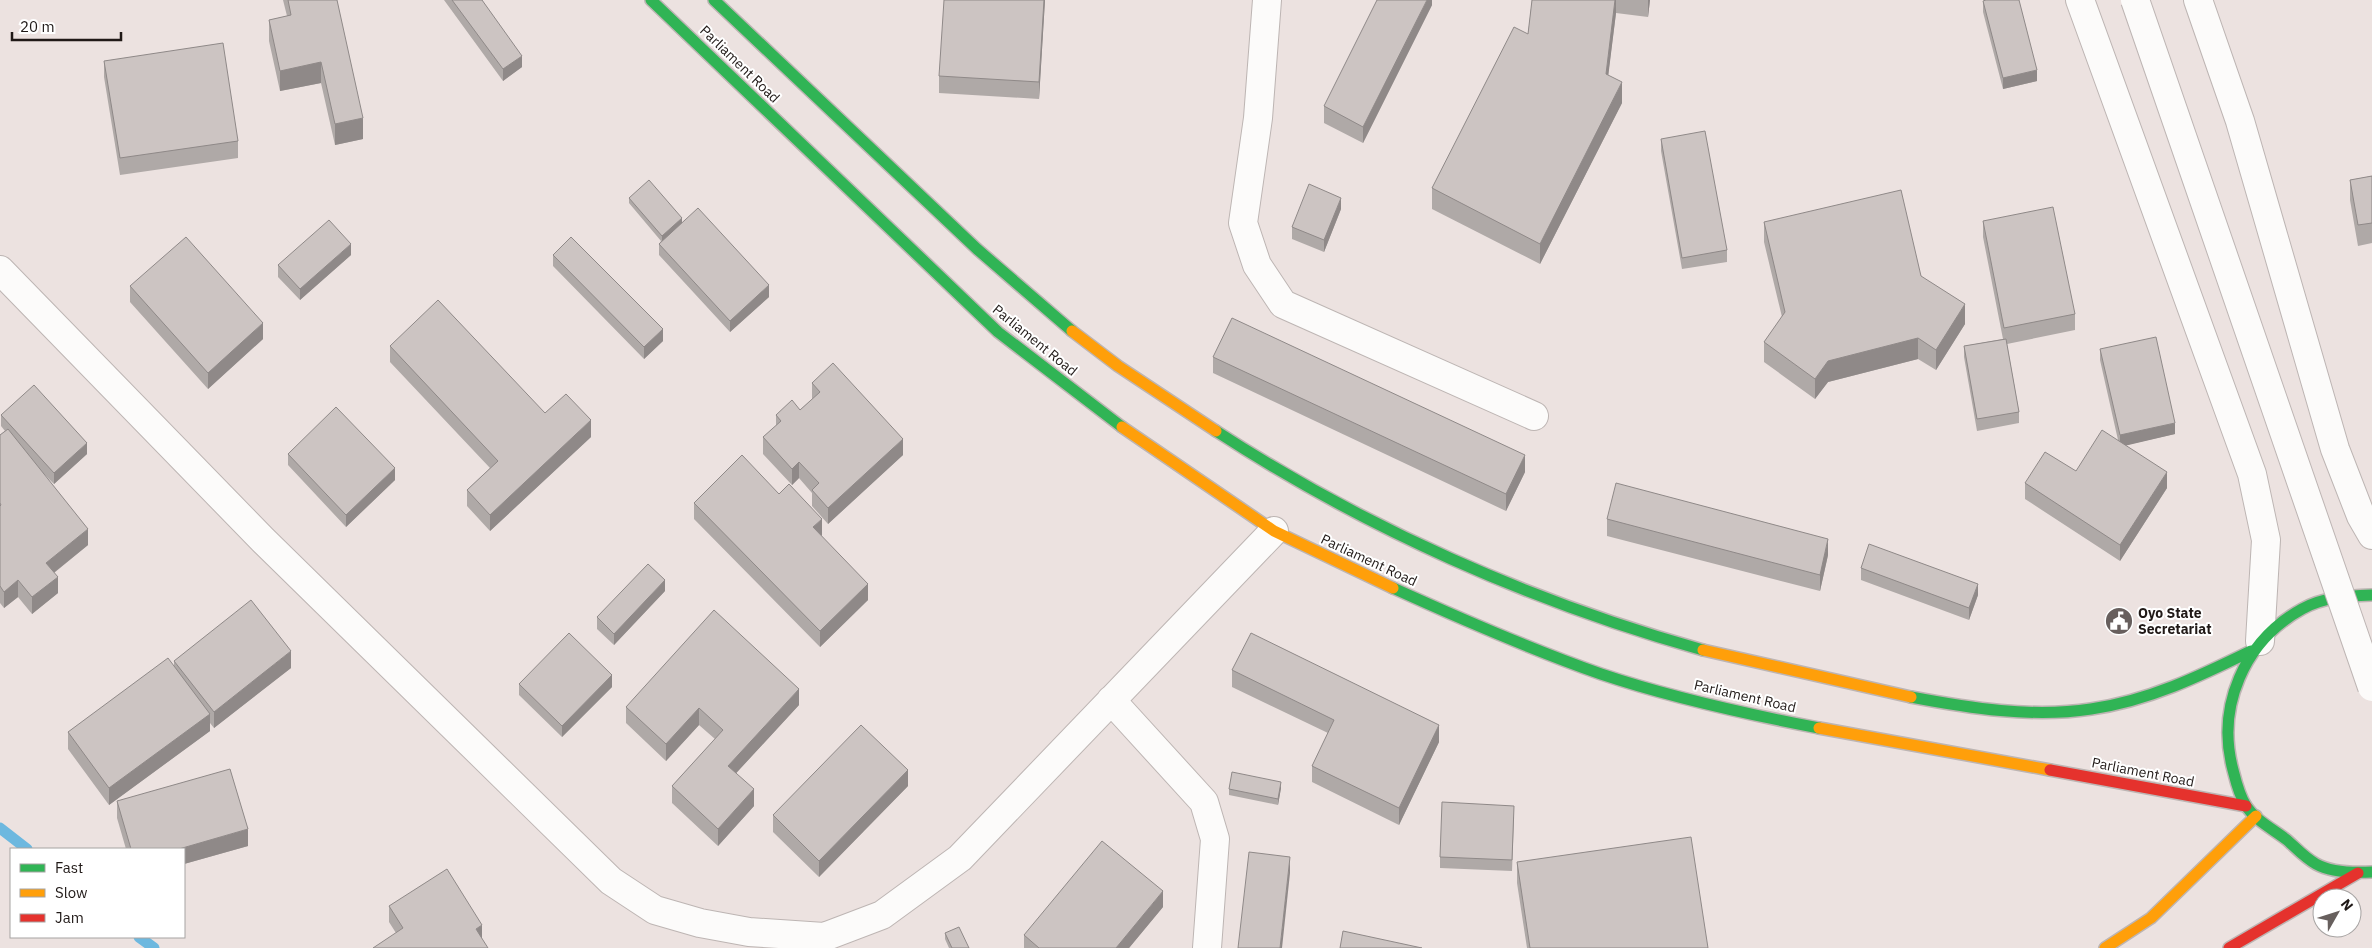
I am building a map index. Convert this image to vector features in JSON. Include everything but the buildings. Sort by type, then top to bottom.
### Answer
[{"type":"main road","name":"Parliament Road","points":[[651,0],[998,332],[1105,415],[1274,530],[1350,569],[1486,629],[1602,674],[1738,713],[2246,806]]},
{"type":"main road","name":"Parliament Road","points":[[714,0],[989,260],[1100,354],[1232,443],[1362,515],[1494,577],[1625,626],[1746,662],[1919,698],[2014,712],[2070,712],[2129,702],[2203,675],[2255,646]]},
{"type":"main road","points":[[2372,595],[2350,593],[2300,608],[2255,646],[2232,688],[2225,728],[2230,768],[2246,806],[2256,816],[2317,864],[2358,873],[2372,872]]},
{"type":"main road","points":[[2105,948],[2151,918],[2256,816]]},
{"type":"main road","points":[[2229,948],[2358,873]]},
{"type":"street","points":[[1267,0],[1258,118],[1243,223],[1257,266],[1283,304],[1534,416]]},
{"type":"street","points":[[2080,0],[2252,474],[2266,540],[2255,646]]},
{"type":"street","points":[[2134,0],[2372,687]]},
{"type":"street","points":[[2198,0],[2240,121],[2335,449],[2361,516],[2372,535]]},
{"type":"street","points":[[0,270],[263,540],[611,881],[655,910],[700,923],[749,932],[824,937],[882,915],[960,858],[1274,530]]},
{"type":"street","points":[[1111,700],[1204,802],[1215,839],[1207,948]]},
{"type":"waterway","points":[[0,828],[26,848]]},
{"type":"waterway","points":[[140,938],[154,948]]},
{"type":"traffic: fast","points":[[651,0],[998,332],[1122,427]]},
{"type":"traffic: fast","points":[[714,0],[977,249],[1072,331]]},
{"type":"traffic: fast","points":[[1216,431],[1331,499],[1451,559],[1576,609],[1639,631],[1703,650]]},
{"type":"traffic: fast","points":[[1393,588],[1496,633],[1601,674],[1709,705],[1819,728]]},
{"type":"traffic: fast","points":[[2372,595],[2318,602],[2302,609],[2282,623],[2264,639],[2250,657],[2239,678],[2232,700],[2228,723],[2233,770],[2241,797],[2250,811],[2316,864],[2336,871],[2372,872]]},
{"type":"traffic: fast","points":[[1911,697],[1978,708],[2023,712],[2069,712],[2112,705],[2153,694],[2251,651]]},
{"type":"traffic: slow","points":[[1072,331],[1118,366],[1216,431]]},
{"type":"traffic: slow","points":[[1122,427],[1274,531],[1393,588]]},
{"type":"traffic: slow","points":[[1703,650],[1911,697]]},
{"type":"traffic: slow","points":[[1819,728],[2050,770]]},
{"type":"traffic: slow","points":[[2105,948],[2151,918],[2256,816]]},
{"type":"traffic: jam","points":[[2050,770],[2246,806]]},
{"type":"traffic: jam","points":[[2229,948],[2358,873]]},
{"type":"place","name":"Oyo State Secretariat","points":[[2119,621]]}]
